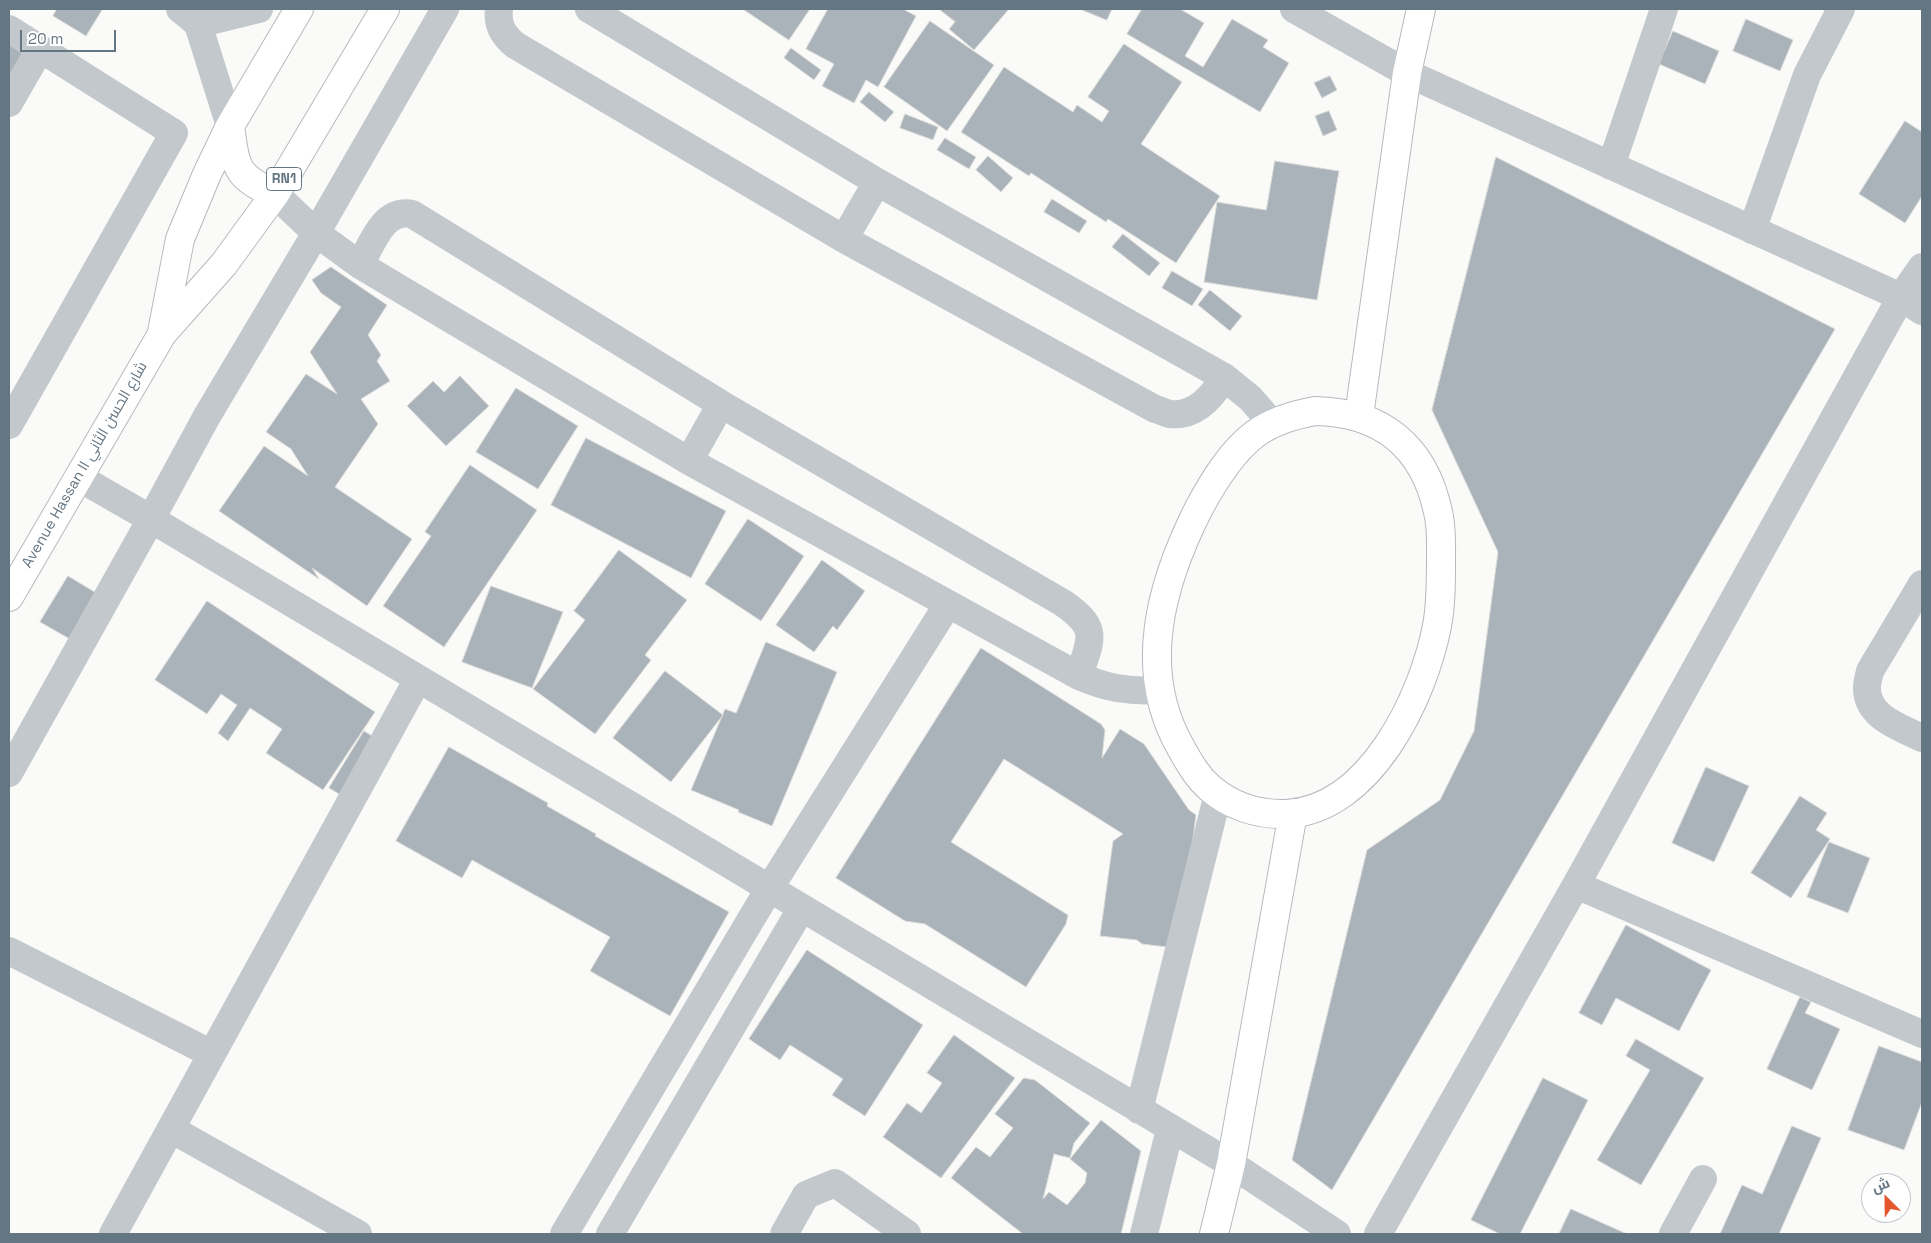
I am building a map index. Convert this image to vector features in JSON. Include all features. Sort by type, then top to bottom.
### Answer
[{"type":"street","points":[[259,9],[189,16],[230,126],[235,162],[242,175],[254,185],[275,194],[316,233],[360,264],[689,461],[1079,676],[1098,685],[1118,690],[1138,692],[1159,690]]},
{"type":"street","name":"Avenue Hassan II شارع الحسن الثاني","points":[[162,334],[180,239],[207,174],[230,126],[299,9]]},
{"type":"street","name":"Avenue Hassan II شارع الحسن الثاني","points":[[9,597],[162,334],[224,264],[275,194],[385,9]]},
{"type":"street","points":[[9,773],[207,416],[316,233],[445,9]]},
{"type":"street","points":[[499,9],[500,27],[506,37],[515,45],[844,239],[1155,409],[1171,414],[1192,411],[1206,402],[1215,393],[1224,377]]},
{"type":"street","points":[[589,9],[877,182],[1224,377],[1250,398],[1272,423]]},
{"type":"street","points":[[1294,9],[1408,73],[1912,304]]},
{"type":"street","points":[[1359,416],[1408,73],[1421,9]]},
{"type":"street","points":[[1611,166],[1664,9]]},
{"type":"street","points":[[1752,230],[1807,75],[1841,9]]},
{"type":"street","points":[[9,29],[174,133],[9,425]]},
{"type":"street","points":[[9,103],[40,49]]},
{"type":"street","points":[[844,239],[877,182]]},
{"type":"street","points":[[360,264],[388,219],[405,212],[412,214],[721,404],[1063,603],[1080,615],[1088,628],[1090,642],[1079,676]]},
{"type":"street","points":[[1378,1234],[1576,885],[1912,304],[1922,267]]},
{"type":"street","points":[[689,461],[721,404]]},
{"type":"street","points":[[1315,411],[1337,411],[1359,416],[1380,425],[1398,437],[1413,453],[1425,472],[1439,514],[1441,589],[1437,626],[1428,663],[1414,698],[1397,732],[1352,787],[1332,801],[1314,809],[1273,814],[1252,810],[1218,794],[1204,783],[1188,762],[1175,739],[1159,690],[1156,664],[1157,635],[1167,585],[1184,537],[1208,492],[1237,451],[1254,435],[1272,423],[1293,415],[1315,411]]},
{"type":"street","points":[[78,477],[1231,1164],[1337,1234]]},
{"type":"street","points":[[1922,584],[1870,671],[1866,687],[1868,700],[1878,715],[1922,738]]},
{"type":"street","points":[[564,1234],[769,889],[948,604]]},
{"type":"street","points":[[113,1234],[418,679]]},
{"type":"street","points":[[1139,1110],[1218,794]]},
{"type":"street","points":[[1214,1234],[1231,1164],[1293,813]]},
{"type":"street","points":[[1576,885],[1922,1034]]},
{"type":"street","points":[[610,1234],[801,909]]},
{"type":"street","points":[[9,951],[212,1054]]},
{"type":"street","points":[[171,1129],[358,1234]]},
{"type":"street","points":[[1144,1234],[1170,1129]]},
{"type":"street","points":[[1673,1234],[1703,1179]]},
{"type":"street","points":[[784,1234],[806,1196],[835,1183],[907,1234]]},
{"type":"building","points":[[57,9],[102,10],[86,36],[53,16]]},
{"type":"building","points":[[743,9],[810,9],[789,40]]},
{"type":"building","points":[[828,9],[903,9],[916,16],[878,87],[866,80],[854,103],[822,86],[834,64],[806,49]]},
{"type":"building","points":[[939,9],[1009,9],[974,50],[949,29],[955,22]]},
{"type":"building","points":[[1080,9],[1112,9],[1107,20]]},
{"type":"building","points":[[1142,9],[1180,9],[1204,23],[1185,56],[1203,67],[1232,19],[1268,40],[1263,47],[1289,63],[1260,112],[1127,34]]},
{"type":"building","points":[[1746,19],[1793,40],[1780,71],[1733,51]]},
{"type":"building","points":[[930,21],[994,65],[947,131],[884,87]]},
{"type":"building","points":[[1673,31],[1719,51],[1705,84],[1659,64]]},
{"type":"building","points":[[9,37],[29,50],[9,83]]},
{"type":"building","points":[[1124,44],[1182,82],[1141,144],[1220,196],[1176,263],[1108,219],[1106,222],[1031,173],[1029,176],[961,132],[1004,67],[1073,112],[1077,105],[1102,122],[1109,111],[1088,97]]},
{"type":"building","points":[[791,48],[821,70],[814,80],[784,58]]},
{"type":"building","points":[[1330,76],[1337,90],[1322,98],[1314,83]]},
{"type":"building","points":[[869,92],[894,112],[885,122],[860,102]]},
{"type":"building","points":[[1329,111],[1337,130],[1323,136],[1315,116]]},
{"type":"building","points":[[905,114],[938,127],[933,140],[900,128]]},
{"type":"building","points":[[1905,121],[1922,132],[1922,196],[1905,223],[1859,194]]},
{"type":"building","points":[[945,138],[976,157],[969,169],[937,150]]},
{"type":"building","points":[[988,156],[1013,178],[1001,192],[976,170]]},
{"type":"building","points":[[1496,157],[1835,329],[1332,1190],[1292,1160],[1367,850],[1440,800],[1474,731],[1498,552],[1432,410]]},
{"type":"building","points":[[1275,161],[1339,171],[1317,300],[1204,282],[1217,202],[1266,210]]},
{"type":"building","points":[[1052,199],[1087,221],[1079,233],[1044,212]]},
{"type":"building","points":[[1123,234],[1160,263],[1149,276],[1112,247]]},
{"type":"building","points":[[331,267],[387,305],[368,335],[381,355],[377,361],[390,381],[361,399],[378,424],[335,487],[412,539],[367,606],[312,568],[319,579],[219,511],[264,446],[308,476],[291,449],[266,432],[306,374],[337,394],[310,352],[341,307],[321,293],[312,280]]},
{"type":"building","points":[[1172,271],[1203,289],[1192,306],[1162,288]]},
{"type":"building","points":[[1210,290],[1242,316],[1230,331],[1198,305]]},
{"type":"building","points":[[460,376],[489,406],[446,446],[407,406],[433,381],[444,392]]},
{"type":"building","points":[[516,388],[578,426],[538,489],[476,452]]},
{"type":"building","points":[[586,438],[726,511],[691,578],[551,505]]},
{"type":"building","points":[[470,465],[537,510],[444,647],[383,606],[431,536],[425,532]]},
{"type":"building","points":[[748,519],[804,556],[761,621],[705,584]]},
{"type":"building","points":[[619,550],[687,600],[645,655],[651,660],[595,734],[533,689],[585,620],[574,611]]},
{"type":"building","points":[[822,560],[865,591],[837,630],[833,626],[814,652],[776,625]]},
{"type":"building","points":[[68,576],[103,597],[75,642],[40,622]]},
{"type":"building","points":[[491,586],[563,612],[532,688],[462,662]]},
{"type":"building","points":[[207,601],[375,712],[323,790],[266,753],[282,729],[250,708],[228,741],[218,733],[237,705],[221,694],[207,714],[155,680]]},
{"type":"building","points":[[766,642],[837,672],[772,826],[691,790],[725,709],[736,713]]},
{"type":"building","points":[[981,648],[1101,724],[1105,730],[1102,758],[1120,729],[1144,744],[1189,810],[1196,815],[1182,923],[1167,947],[1142,944],[1137,940],[1100,936],[1113,841],[1123,834],[1004,759],[951,842],[1068,915],[1066,924],[1026,987],[925,924],[905,921],[836,878]]},
{"type":"building","points":[[665,671],[723,715],[671,782],[613,738]]},
{"type":"building","points":[[364,731],[380,741],[346,798],[329,788]]},
{"type":"building","points":[[449,747],[548,803],[547,806],[596,834],[595,836],[729,912],[670,1016],[590,971],[610,937],[472,860],[462,878],[396,841]]},
{"type":"building","points":[[1706,767],[1749,786],[1714,862],[1672,843]]},
{"type":"building","points":[[1800,796],[1827,813],[1816,830],[1830,839],[1791,898],[1751,873]]},
{"type":"building","points":[[1829,842],[1870,858],[1848,913],[1807,897]]},
{"type":"building","points":[[1626,925],[1711,970],[1679,1031],[1616,998],[1602,1025],[1579,1013]]},
{"type":"building","points":[[807,950],[923,1025],[865,1116],[832,1095],[843,1079],[790,1045],[780,1060],[749,1039]]},
{"type":"building","points":[[1800,997],[1811,1002],[1805,1013],[1840,1029],[1812,1090],[1767,1069]]},
{"type":"building","points":[[954,1035],[1015,1078],[941,1178],[883,1137],[907,1103],[921,1113],[942,1083],[927,1073]]},
{"type":"building","points":[[1636,1039],[1704,1078],[1641,1185],[1597,1160],[1650,1070],[1626,1056]]},
{"type":"building","points":[[1879,1046],[1922,1062],[1922,1102],[1904,1150],[1848,1130]]},
{"type":"building","points":[[1024,1078],[1035,1080],[1090,1123],[1074,1143],[1070,1158],[1054,1154],[1043,1199],[1049,1192],[1067,1205],[1085,1183],[1087,1173],[1070,1159],[1101,1120],[1141,1151],[1121,1234],[1023,1234],[951,1178],[976,1147],[990,1157],[1013,1128],[995,1114]]},
{"type":"building","points":[[1543,1078],[1588,1100],[1520,1234],[1500,1234],[1471,1220]]},
{"type":"building","points":[[1792,1126],[1821,1138],[1779,1234],[1720,1234],[1742,1185],[1762,1194]]},
{"type":"building","points":[[1571,1209],[1627,1234],[1559,1234]]}]
